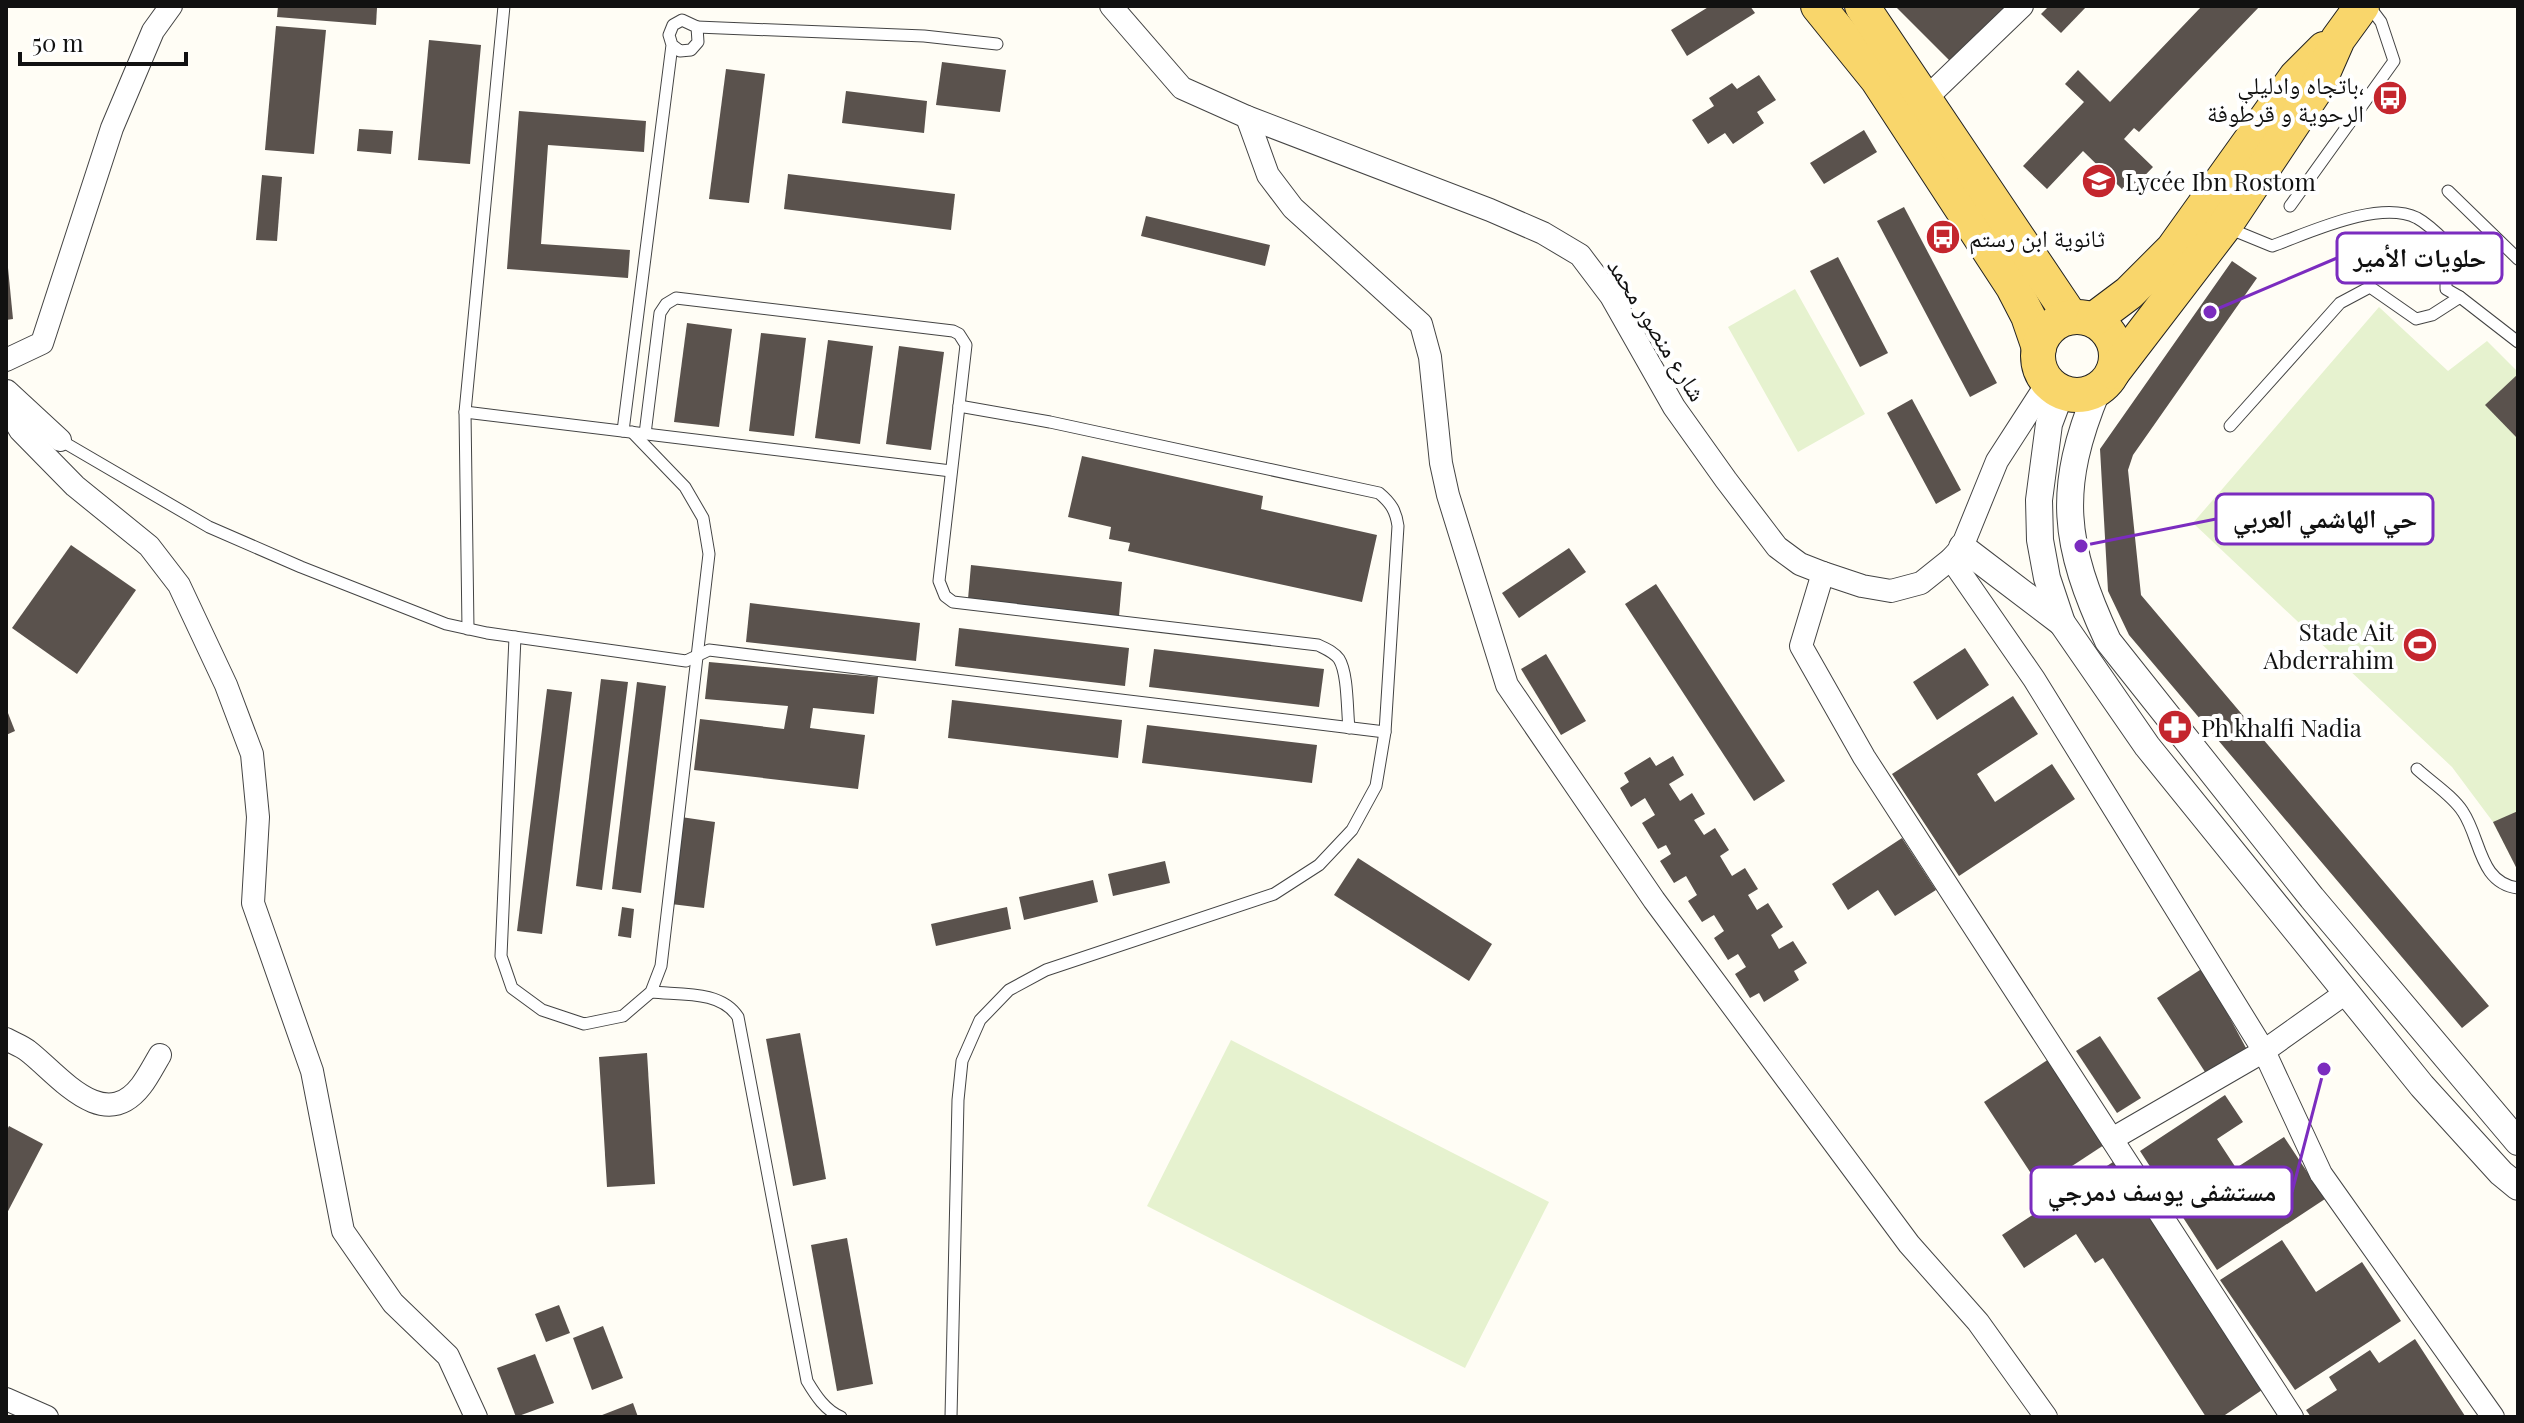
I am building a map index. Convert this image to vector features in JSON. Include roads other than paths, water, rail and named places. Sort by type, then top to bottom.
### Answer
[{"type":"main road","points":[[1818,6],[1877,79],[1915,109],[2047,285],[2082,319],[2110,334],[2116,359],[2106,381]]},
{"type":"main road","points":[[1862,6],[2028,316],[2039,348],[2041,372],[2054,387],[2086,394],[2106,381],[2224,227],[2316,89],[2338,39],[2362,6]]},
{"type":"main road","points":[[2039,348],[2050,327],[2082,319],[2129,293],[2153,272],[2194,223],[2296,77],[2322,50],[2338,39]]},
{"type":"main road","points":[[2047,285],[2060,292],[2087,298],[2102,299],[2129,293]]},
{"type":"street","points":[[6,360],[42,343],[112,128],[153,31],[171,6]]},
{"type":"street","name":"شارع منصور محمد","points":[[1111,6],[1182,88],[1247,117],[1490,210],[1543,233],[1580,255],[1611,296],[1674,407],[1777,547],[1800,564],[1862,586],[1891,591],[1921,583],[1956,553]]},
{"type":"street","points":[[1915,109],[2022,6]]},
{"type":"street","points":[[1247,117],[1268,175],[1293,208],[1421,324],[1430,357],[1441,463],[1448,495],[1507,685],[1654,900],[1909,1244],[1978,1322],[2046,1417]]},
{"type":"street","points":[[2106,381],[2080,431],[2069,488],[2071,528],[2078,566],[2087,596],[2108,641],[2312,898],[2518,1142]]},
{"type":"street","points":[[1956,553],[1997,461],[2054,387]]},
{"type":"street","points":[[2054,387],[2039,500],[2040,540],[2047,578],[2062,623],[2147,746],[2422,1086],[2501,1173],[2518,1187]]},
{"type":"street","points":[[6,391],[60,440]]},
{"type":"street","points":[[6,406],[20,430],[75,486],[149,546],[179,585],[226,685],[252,754],[258,817],[253,903],[312,1071],[343,1231],[393,1303],[448,1356],[476,1417]]},
{"type":"street","points":[[1956,553],[2062,623]]},
{"type":"street","points":[[1956,553],[2264,1051],[2321,1174],[2493,1417]]},
{"type":"street","points":[[1823,573],[1801,646],[1864,757],[2292,1417]]},
{"type":"street","points":[[2112,1139],[2264,1051],[2347,992]]},
{"type":"street","points":[[6,1039],[26,1049],[69,1088],[98,1105],[121,1102],[139,1089],[160,1055]]},
{"type":"street","points":[[2422,1086],[2450,1062]]},
{"type":"street","points":[[6,1399],[47,1417]]},
{"type":"lane","points":[[468,629],[465,412],[504,6]]},
{"type":"lane","points":[[2290,206],[2394,61],[2381,22],[2369,6]]},
{"type":"lane","points":[[627,432],[672,45],[669,35],[673,25],[688,20],[697,27],[698,42],[691,50],[680,51],[672,45]]},
{"type":"lane","points":[[697,27],[924,36],[997,44]]},
{"type":"lane","points":[[2448,191],[2518,259]]},
{"type":"lane","points":[[2224,227],[2272,246],[2345,220],[2390,212],[2414,216],[2446,242],[2446,289],[2518,342]]},
{"type":"lane","points":[[2230,426],[2340,303],[2370,287],[2416,319],[2432,315],[2460,297]]},
{"type":"lane","points":[[645,434],[660,313],[666,304],[676,298],[953,331],[966,345],[939,581],[945,596],[953,602],[1318,645],[1331,651],[1343,668],[1349,728]]},
{"type":"lane","points":[[951,1417],[958,1100],[962,1061],[980,1020],[1009,990],[1046,970],[1274,894],[1319,865],[1352,830],[1376,786],[1385,732],[1398,526],[1389,502],[1379,493],[1050,422],[959,406]]},
{"type":"lane","points":[[465,412],[951,471]]},
{"type":"lane","points":[[515,637],[501,956],[512,988],[542,1010],[584,1024],[623,1016],[651,992],[661,966],[709,554],[703,518],[685,487],[627,432]]},
{"type":"lane","points":[[60,440],[209,527],[383,600],[468,629],[686,661],[709,650],[1385,732]]},
{"type":"lane","points":[[2417,769],[2463,811],[2491,877],[2518,888]]},
{"type":"lane","points":[[651,992],[713,998],[724,1002],[738,1017],[807,1381],[832,1413],[841,1417]]},
{"type":"place","name":"باتجاه وادليلي، الرحوية و قرطوفة","points":[[2390,98]]},
{"type":"place","name":"Lycée Ibn Rostom","points":[[2099,181]]},
{"type":"place","name":"ثانوية ابن رستم","points":[[1943,237]]},
{"type":"place","name":"حلويات الأمير","points":[[2210,312]]},
{"type":"place","name":"حي الهاشمي العربي","points":[[2081,546]]},
{"type":"place","name":"Stade Ait Abderrahim","points":[[2420,645]]},
{"type":"place","name":"Ph khalfi Nadia","points":[[2175,727]]},
{"type":"place","name":"مستشفى يوسف دمرجي","points":[[2324,1069]]}]
